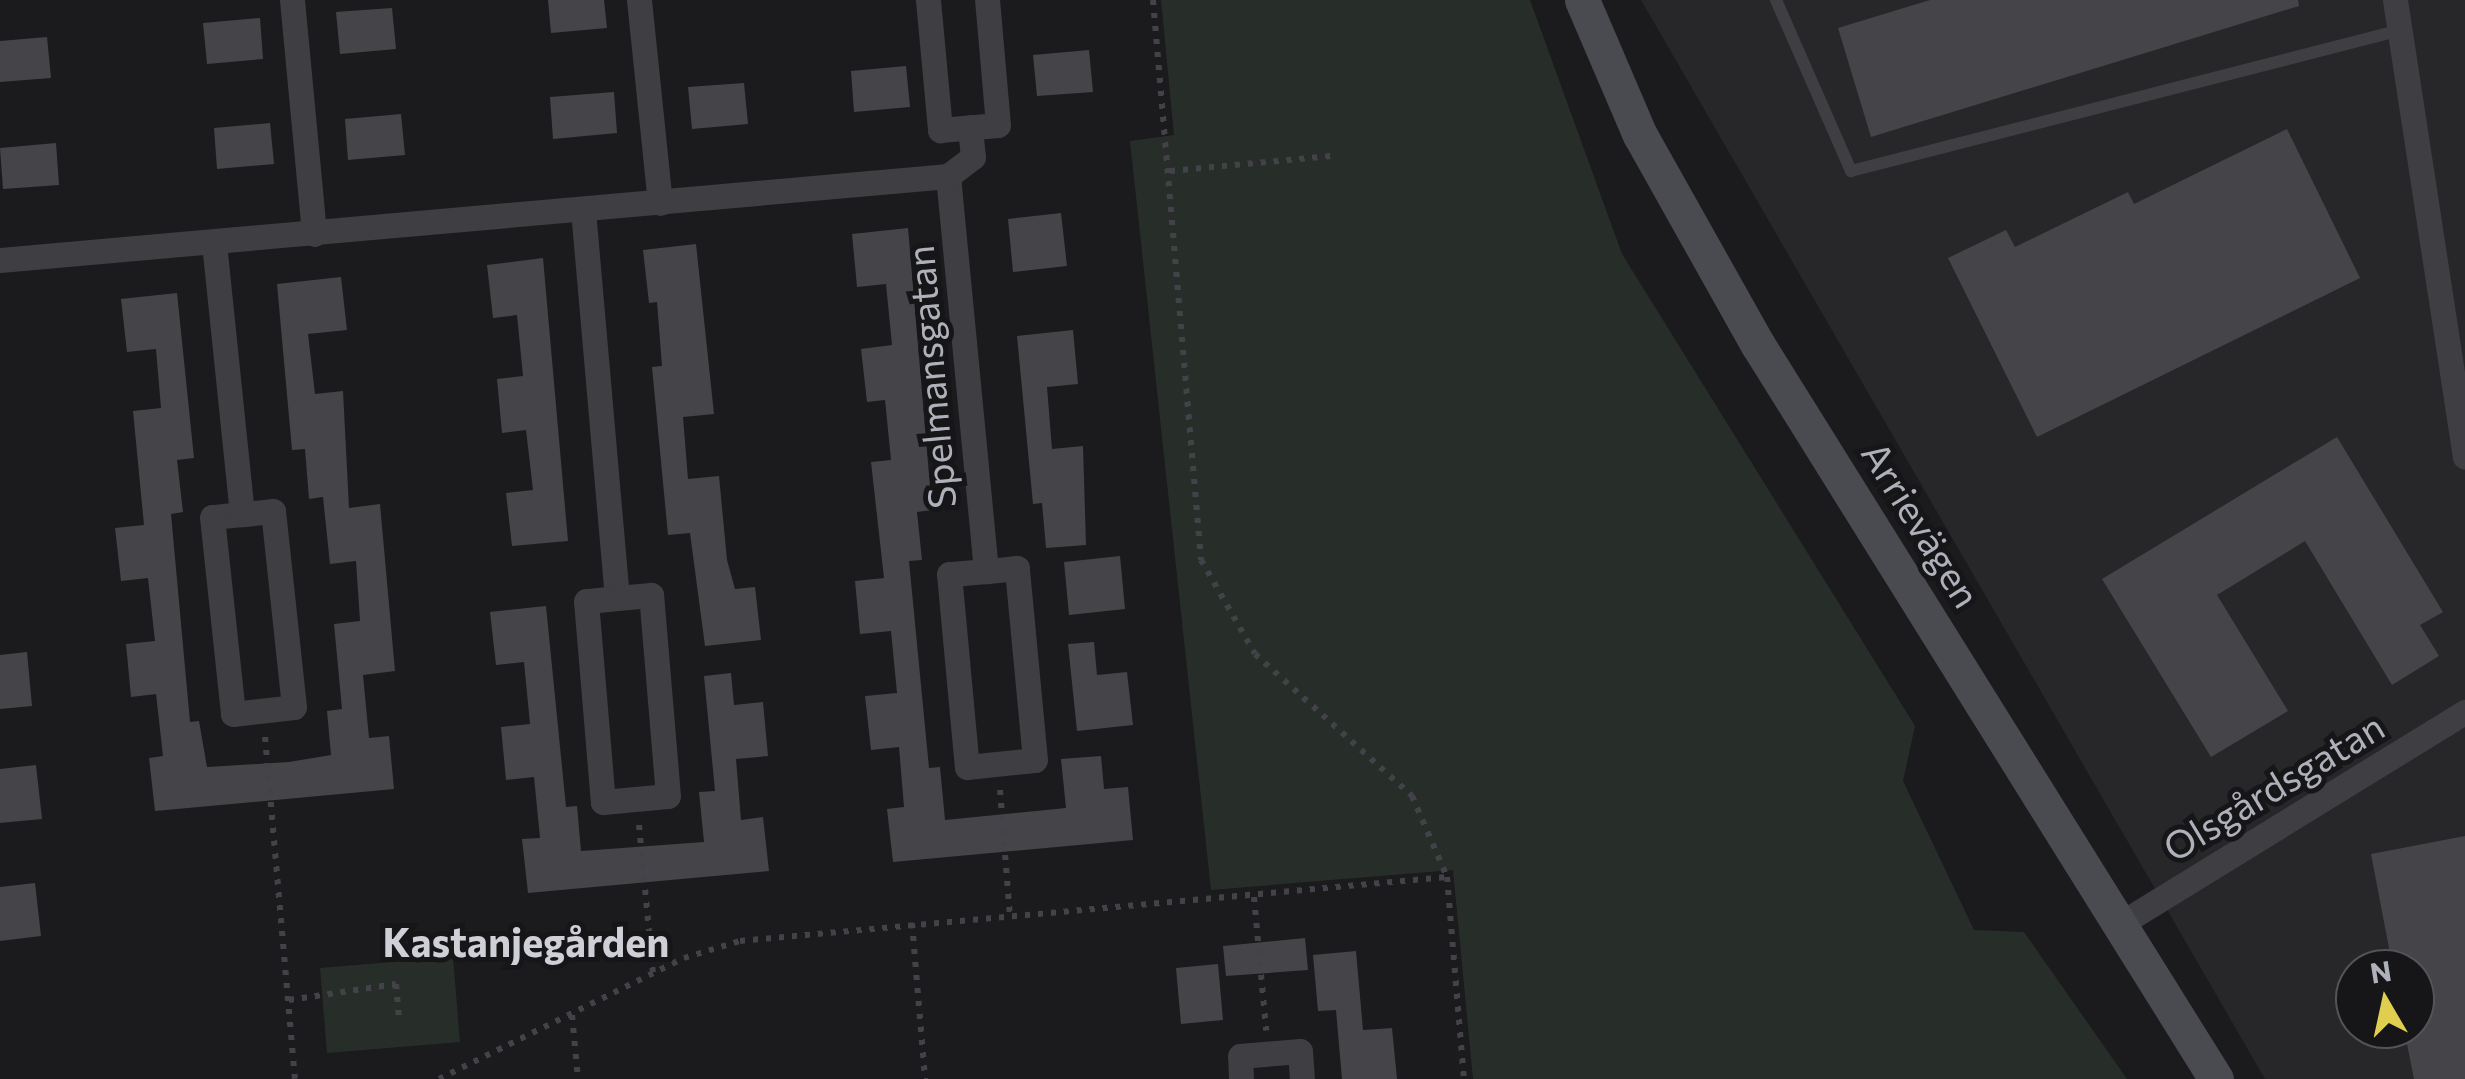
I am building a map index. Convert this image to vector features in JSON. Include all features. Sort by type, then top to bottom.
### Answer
[{"type":"main road","name":"Arrievägen","points":[[1582,0],[1640,136],[1758,344],[2216,1079]]},
{"type":"street","points":[[292,0],[314,234]]},
{"type":"street","points":[[640,0],[660,203]]},
{"type":"street","points":[[928,0],[940,130],[998,125],[987,0]]},
{"type":"street","points":[[2395,0],[2465,457]]},
{"type":"street","points":[[0,260],[948,176],[973,157],[970,128]]},
{"type":"street","name":"Spelmansgatan","points":[[948,176],[986,571]]},
{"type":"street","points":[[583,210],[617,598]]},
{"type":"street","points":[[214,244],[242,514]]},
{"type":"street","points":[[273,511],[294,707],[233,714],[212,517],[242,514],[273,511]]},
{"type":"street","points":[[1017,568],[1035,760],[967,767],[949,574],[986,571],[1017,568]]},
{"type":"street","points":[[650,595],[668,796],[603,802],[586,600],[617,598],[650,595]]},
{"type":"street","name":"Olsgårdsgatan","points":[[2120,924],[2465,712]]},
{"type":"street","points":[[1242,1079],[1240,1056],[1300,1051],[1302,1079]]},
{"type":"lane","points":[[1776,0],[1851,171],[2401,30]]},
{"type":"path","points":[[1153,0],[1202,560],[1255,654],[1412,796],[1447,878],[1464,1079]]},
{"type":"path","points":[[1170,170],[1334,156]]},
{"type":"path","points":[[263,711],[296,1079]]},
{"type":"path","points":[[998,764],[1010,918]]},
{"type":"path","points":[[636,799],[653,974]]},
{"type":"path","points":[[438,1079],[653,974],[740,941],[1447,878]]},
{"type":"path","points":[[1254,897],[1268,1054]]},
{"type":"path","points":[[912,923],[926,1079]]},
{"type":"path","points":[[288,1000],[396,984],[399,1019]]},
{"type":"path","points":[[572,1016],[578,1079]]},
{"type":"shaded area","points":[[1161,0],[1530,0],[1622,254],[1915,726],[1903,781],[1974,930],[2024,932],[2127,1079],[1473,1079],[1453,870],[1211,890],[1130,141],[1174,135]]},
{"type":"shaded area","points":[[1641,0],[2465,0],[2465,1079],[2265,1079]]},
{"type":"shaded area","points":[[453,957],[460,1042],[327,1053],[320,968]]},
{"type":"building","points":[[548,0],[604,0],[607,28],[551,33]]},
{"type":"building","points":[[1930,0],[2298,0],[2299,6],[1871,137],[1838,28]]},
{"type":"building","points":[[392,8],[396,49],[340,54],[336,12]]},
{"type":"building","points":[[260,18],[263,59],[207,64],[203,23]]},
{"type":"building","points":[[47,37],[51,78],[0,82],[0,41]]},
{"type":"building","points":[[1089,50],[1093,92],[1037,96],[1033,55]]},
{"type":"building","points":[[906,66],[910,107],[854,112],[851,71]]},
{"type":"building","points":[[744,83],[748,124],[692,129],[688,87]]},
{"type":"building","points":[[614,92],[617,133],[553,139],[550,97]]},
{"type":"building","points":[[401,114],[405,155],[348,160],[345,119]]},
{"type":"building","points":[[270,123],[274,164],[217,169],[214,128]]},
{"type":"building","points":[[2287,129],[2360,278],[2037,437],[1948,258],[2006,230],[2015,247],[2128,192],[2134,204]]},
{"type":"building","points":[[56,143],[59,185],[3,189],[0,148]]},
{"type":"building","points":[[1061,213],[1067,266],[1013,272],[1008,219]]},
{"type":"building","points":[[908,228],[932,510],[917,512],[922,560],[909,561],[929,768],[940,767],[945,820],[1066,808],[1061,759],[1101,756],[1104,789],[1128,787],[1133,840],[893,862],[887,809],[904,807],[899,747],[871,750],[865,696],[897,693],[891,631],[860,634],[855,581],[884,578],[871,462],[891,460],[885,400],[867,402],[861,349],[892,345],[886,284],[857,287],[852,234]]},
{"type":"building","points":[[696,244],[714,414],[683,417],[688,479],[719,476],[727,560],[735,589],[755,587],[761,640],[705,646],[690,533],[668,535],[652,367],[662,366],[657,302],[649,303],[643,250]]},
{"type":"building","points":[[543,258],[568,541],[512,546],[506,493],[533,490],[526,430],[502,433],[497,379],[523,376],[517,315],[493,318],[487,265]]},
{"type":"building","points":[[341,277],[347,330],[308,334],[315,394],[343,391],[349,508],[380,504],[395,671],[363,675],[369,738],[389,736],[394,789],[155,811],[149,758],[163,756],[156,694],[131,697],[126,644],[155,641],[148,578],[121,581],[115,528],[144,525],[133,411],[161,408],[156,349],[127,352],[121,299],[177,293],[194,458],[177,460],[183,512],[171,514],[190,722],[199,721],[207,767],[289,762],[331,755],[327,711],[342,709],[334,624],[360,621],[356,561],[330,564],[323,497],[309,499],[305,449],[292,450],[277,284]]},
{"type":"building","points":[[1073,330],[1078,384],[1047,387],[1052,449],[1083,446],[1086,545],[1046,548],[1042,503],[1033,504],[1017,336]]},
{"type":"building","points":[[2337,437],[2443,612],[2420,625],[2439,656],[2392,685],[2305,541],[2217,595],[2288,711],[2211,757],[2102,579]]},
{"type":"building","points":[[1120,556],[1125,609],[1069,615],[1064,562]]},
{"type":"building","points":[[546,606],[566,807],[577,806],[581,851],[704,842],[699,792],[715,791],[704,676],[731,673],[734,705],[763,702],[768,756],[736,759],[741,820],[763,817],[769,871],[528,893],[522,839],[540,838],[534,777],[506,780],[501,727],[530,724],[524,662],[496,665],[490,612]]},
{"type":"building","points":[[1094,642],[1097,675],[1127,672],[1133,725],[1077,731],[1068,644]]},
{"type":"building","points":[[27,652],[32,706],[0,709],[0,655]]},
{"type":"building","points":[[36,765],[42,819],[0,823],[0,769]]},
{"type":"building","points":[[2465,836],[2465,1079],[2414,1079],[2408,1049],[2435,1049],[2435,949],[2389,949],[2371,854]]},
{"type":"building","points":[[35,883],[41,936],[0,941],[0,887]]},
{"type":"building","points":[[1305,938],[1308,970],[1226,976],[1223,946]]},
{"type":"building","points":[[1356,951],[1363,1030],[1392,1028],[1397,1079],[1342,1079],[1336,1010],[1318,1011],[1313,955]]},
{"type":"building","points":[[1218,964],[1223,1020],[1181,1024],[1176,968]]},
{"type":"district","name":"Kastanjegården","points":[[526,941]]}]
